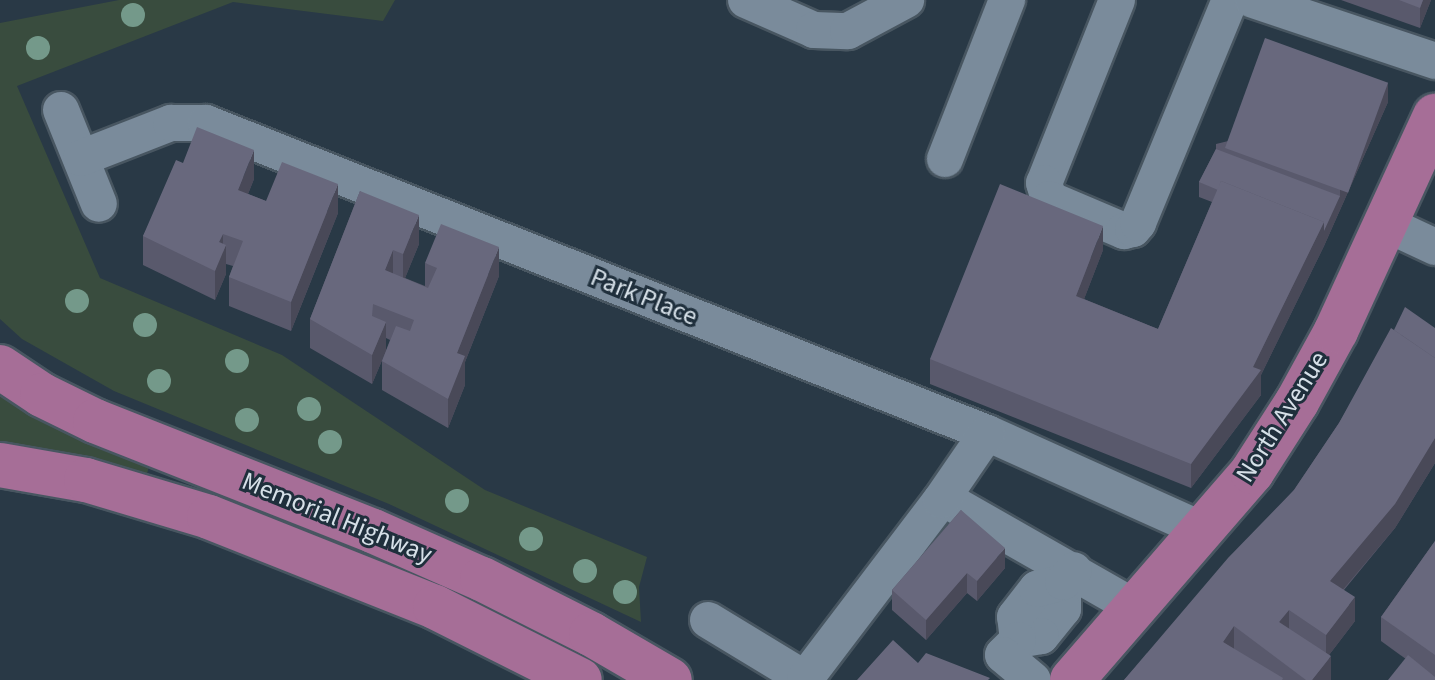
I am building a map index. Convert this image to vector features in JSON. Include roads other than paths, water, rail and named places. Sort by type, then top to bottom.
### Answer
[{"type":"main road","name":"North Avenue","points":[[1072,680],[1252,472],[1297,402],[1336,331],[1435,116]]},
{"type":"main road","name":"Memorial Highway","points":[[0,367],[42,395],[95,421],[359,526],[482,579],[591,634],[670,680]]},
{"type":"main road","name":"Memorial Highway","points":[[0,465],[86,480],[209,517],[435,607],[580,680]]},
{"type":"street","points":[[746,0],[814,30],[848,31],[906,0]]},
{"type":"street","points":[[945,159],[1007,0]]},
{"type":"street","points":[[1117,0],[1044,183],[1049,199],[1124,231],[1133,229],[1138,223],[1230,0]]},
{"type":"street","points":[[1253,0],[1435,61]]},
{"type":"street","points":[[61,110],[99,204]]},
{"type":"street","name":"Park Place","points":[[81,158],[171,123],[206,123],[987,433],[1201,529]]},
{"type":"street","points":[[1386,224],[1435,247]]},
{"type":"street","points":[[708,620],[805,679],[943,498],[987,433]]},
{"type":"street","points":[[943,498],[1068,576],[1134,607]]},
{"type":"street","points":[[1033,680],[1003,655],[1018,640],[1015,617],[1037,589],[1068,576]]}]
